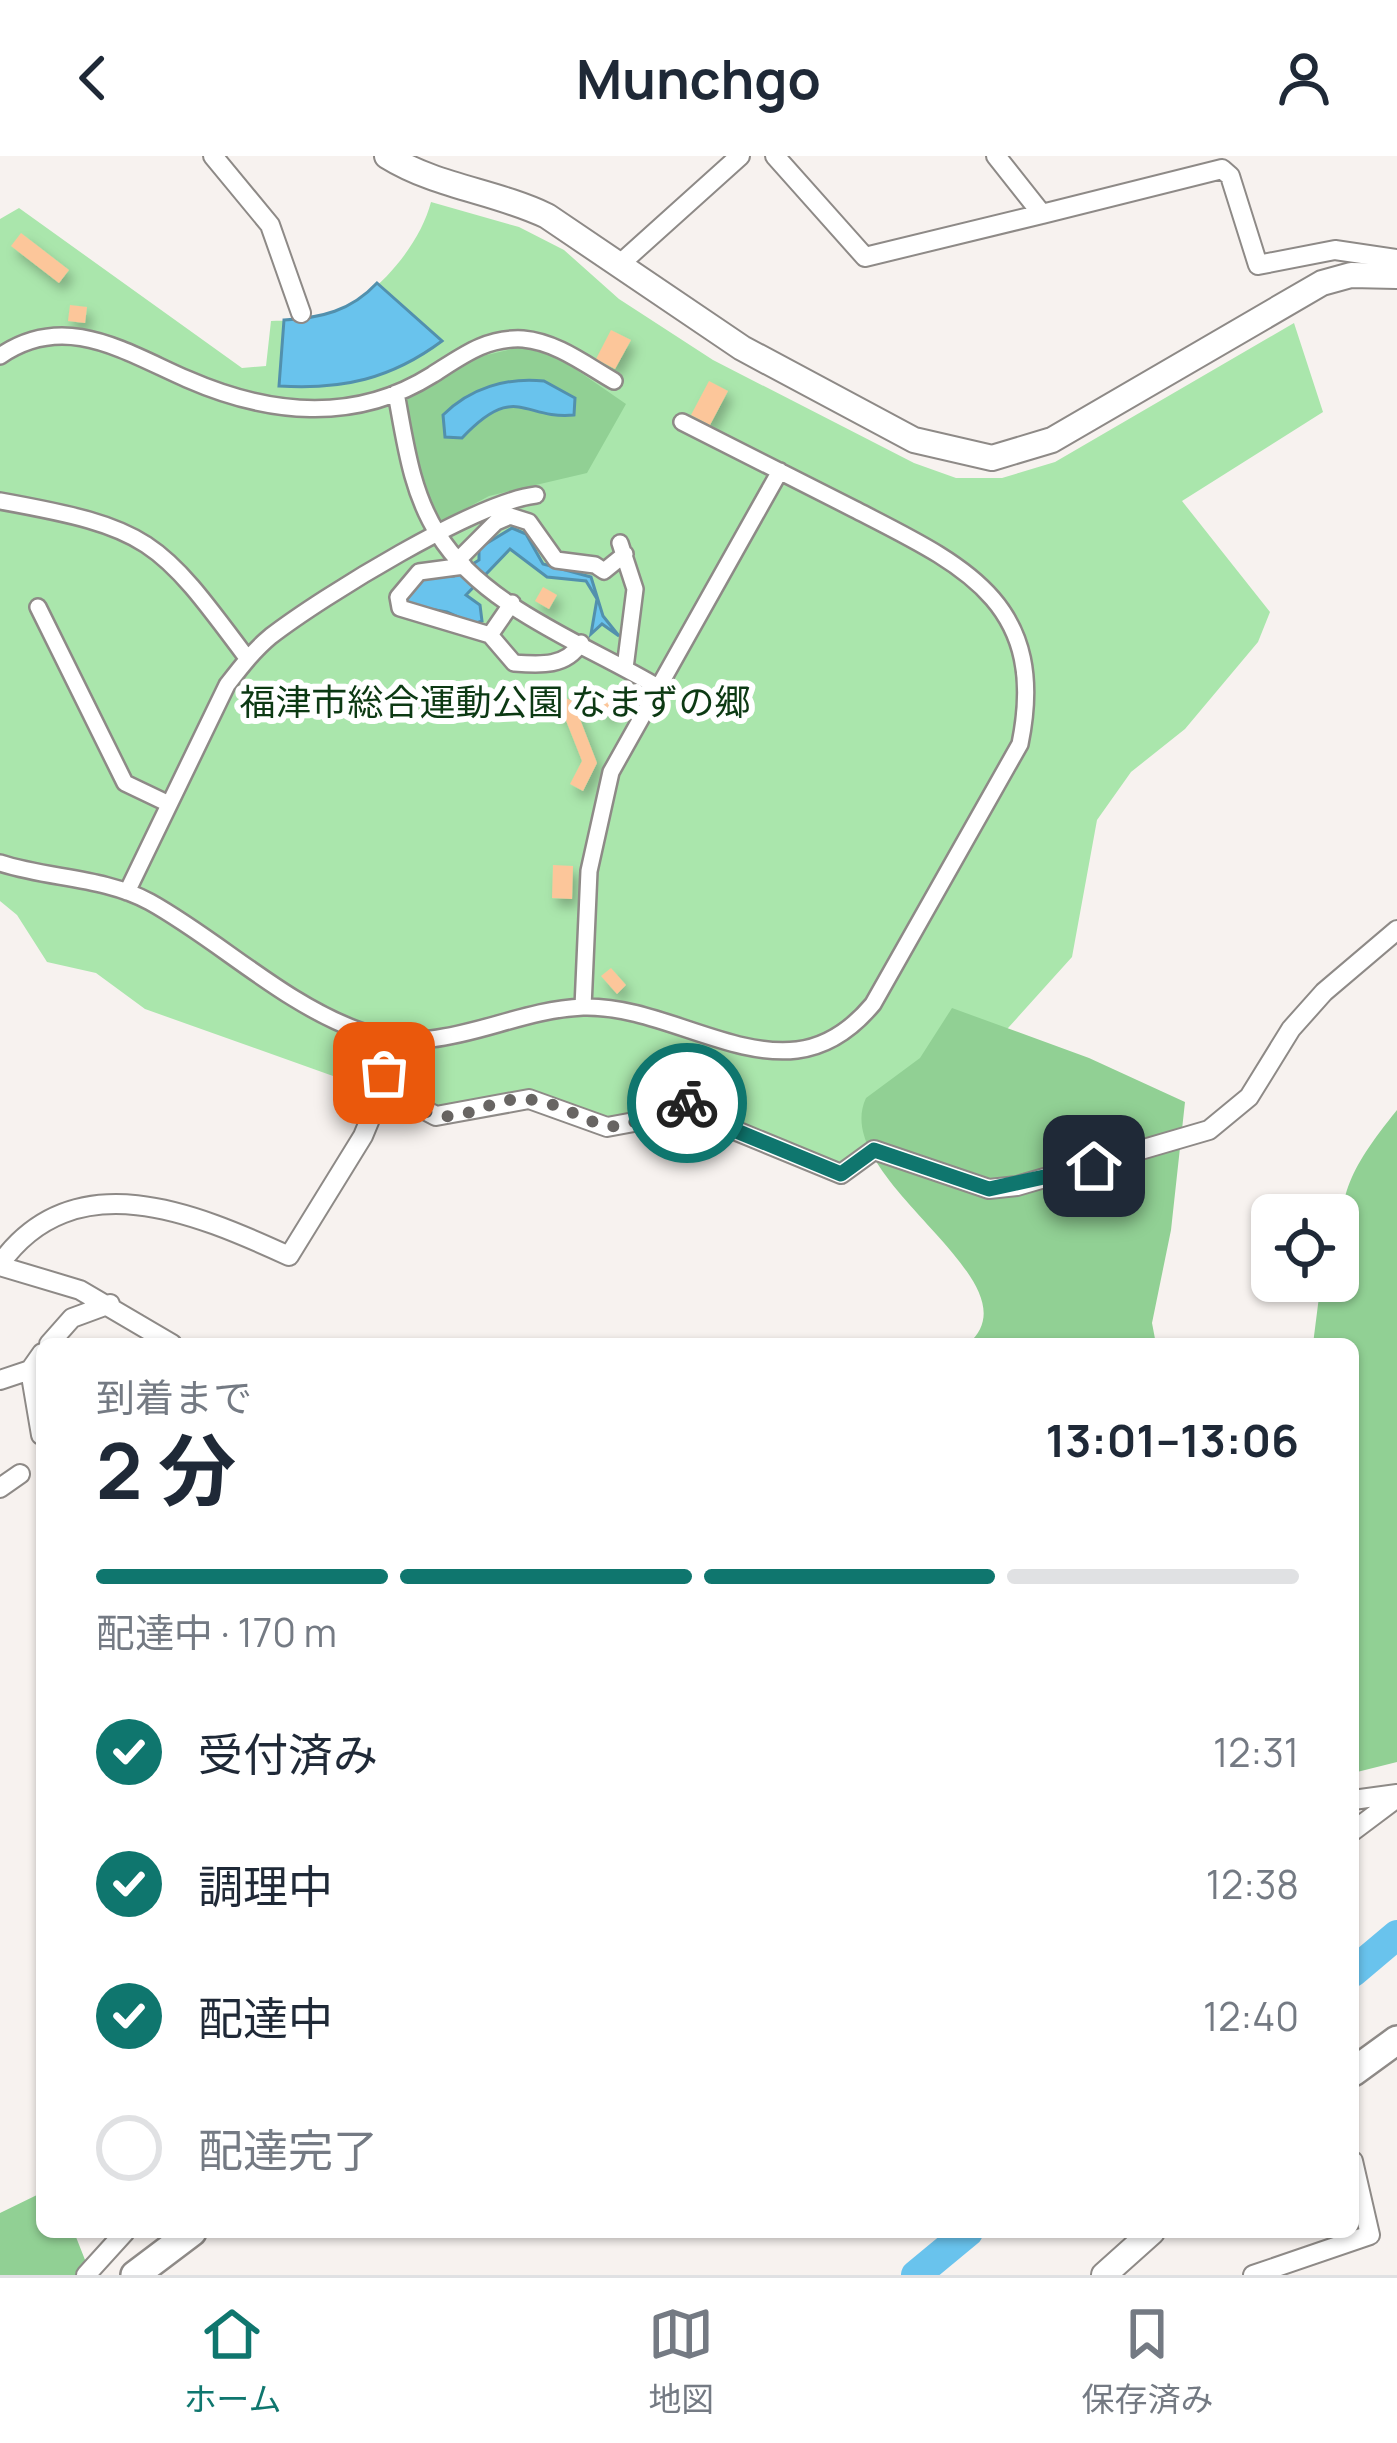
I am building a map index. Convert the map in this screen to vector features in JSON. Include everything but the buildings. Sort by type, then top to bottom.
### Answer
[{"type":"main road","points":[[1359,2068],[1397,2040]]},
{"type":"main road","points":[[135,2275],[184,2238]]},
{"type":"street","points":[[214,156],[270,225],[301,314]]},
{"type":"street","points":[[387,156],[428,178],[547,215],[727,340],[914,440],[992,458],[1052,440],[1290,297],[1351,275],[1397,276]]},
{"type":"street","points":[[620,264],[740,156]]},
{"type":"street","points":[[775,156],[865,257],[1222,169],[1230,176],[1258,265],[1335,250],[1397,259]]},
{"type":"street","points":[[996,156],[1042,214]]},
{"type":"street","points":[[0,356],[41,336],[84,335],[252,404],[313,410],[396,393],[464,352],[507,339],[544,343],[614,381]]},
{"type":"street","points":[[396,393],[415,484],[438,535],[461,563],[512,603],[656,686]]},
{"type":"street","points":[[0,863],[127,892],[325,1014],[391,1039],[457,1038],[539,1013],[583,1007],[654,1016],[783,1052],[832,1040],[873,1004],[1020,744],[1028,696],[1023,657],[1007,614],[992,593],[950,558],[682,422]]},
{"type":"street","points":[[583,1007],[597,823],[611,772],[780,471]]},
{"type":"street","points":[[127,892],[227,685],[248,658],[305,614],[485,506],[536,495]]},
{"type":"street","points":[[0,501],[88,517],[143,540],[183,573],[248,658]]},
{"type":"street","points":[[581,643],[568,660],[522,664],[506,656],[490,635],[400,608],[398,597],[419,572],[461,563],[510,516],[529,523],[556,560],[595,565],[604,572],[622,548],[635,589],[625,668]]},
{"type":"street","points":[[490,635],[512,603]]},
{"type":"street","points":[[38,607],[125,783],[169,804]]},
{"type":"street","points":[[383,1088],[436,1116],[529,1100],[607,1127],[646,1120],[677,1098],[734,1130],[841,1174],[874,1150],[989,1189],[1017,1186],[1209,1130],[1249,1097],[1291,1029],[1324,992],[1397,930]]},
{"type":"street","points":[[163,1338],[110,1304],[0,1265],[17,1240],[49,1215],[121,1205],[160,1206],[216,1222],[289,1256],[362,1136],[383,1088],[391,1039]]},
{"type":"street","points":[[54,1338],[72,1318],[110,1304]]},
{"type":"street","points":[[0,1380],[36,1361]]},
{"type":"street","points":[[0,1488],[20,1474]]},
{"type":"street","points":[[1359,1799],[1397,1796]]},
{"type":"street","points":[[1359,1826],[1397,1796]]},
{"type":"street","points":[[1253,2275],[1370,2235],[1359,2187]]},
{"type":"street","points":[[86,2275],[120,2238]]},
{"type":"street","points":[[1104,2275],[1144,2238]]},
{"type":"green space","name":"福津市総合運動公園 なまずの郷","points":[[431,202],[519,227],[564,250],[619,299],[713,360],[914,463],[956,478],[1002,478],[1055,462],[1294,323],[1323,412],[1182,501],[1270,612],[1258,642],[1185,729],[1131,772],[1097,820],[1072,957],[999,1038],[846,1182],[810,1171],[677,1104],[631,1133],[580,1127],[524,1104],[445,1124],[427,1121],[375,1091],[145,1009],[96,973],[47,962],[17,915],[0,901],[0,219],[19,208],[242,368],[266,366],[271,321],[318,319],[373,290],[415,239]]},
{"type":"green space","points":[[520,347],[558,357],[626,404],[587,473],[489,496],[439,523],[418,474],[405,399],[470,359]]},
{"type":"green space","points":[[952,1008],[1089,1058],[1185,1102],[1171,1230],[1152,1323],[1155,1338],[972,1338],[983,1319],[978,1290],[876,1162],[863,1129],[866,1098],[920,1058]]},
{"type":"green space","points":[[1397,1110],[1397,1762],[1359,1772],[1359,1338],[1314,1338],[1318,1302],[1359,1302],[1359,1194],[1346,1194],[1355,1171]]},
{"type":"green space","points":[[36,2195],[36,2238],[76,2238],[91,2275],[0,2275],[0,2213]]},
{"type":"water","points":[[377,283],[442,341],[404,365],[365,379],[324,386],[279,386],[284,320],[335,311]]},
{"type":"water","points":[[516,381],[544,381],[575,398],[574,415],[508,407],[480,421],[462,438],[445,437],[443,415],[477,391]]},
{"type":"water","points":[[512,528],[526,534],[543,564],[591,577],[603,616],[619,636],[602,624],[591,634],[597,599],[586,581],[547,577],[510,549],[466,595],[480,605],[482,621],[474,624],[447,612],[406,605],[405,597],[422,578],[454,576],[479,560],[479,548]]},
{"type":"waterway","points":[[1359,1967],[1397,1935]]},
{"type":"waterway","points":[[916,2275],[961,2238]]},
{"type":"way so far","points":[[384,1073],[383,1088],[436,1116],[454,1116],[514,1099],[543,1102],[585,1123],[627,1126],[646,1120],[667,1100],[687,1103]]},
{"type":"route","points":[[687,1103],[734,1130],[841,1174],[874,1150],[989,1189],[1094,1166]]}]
